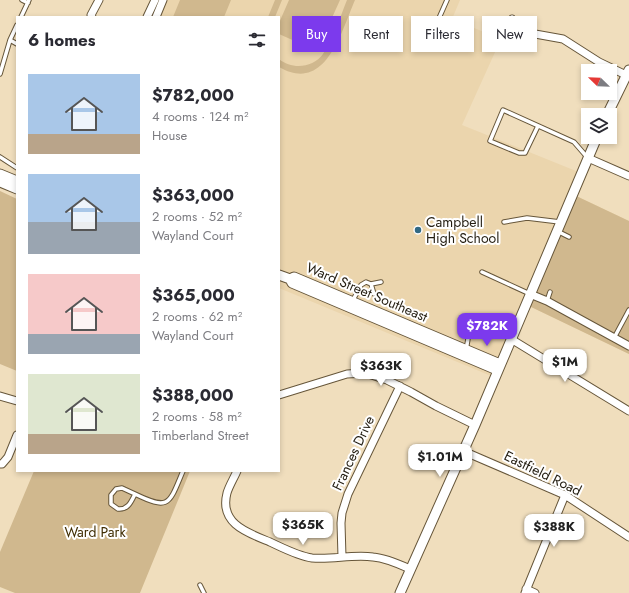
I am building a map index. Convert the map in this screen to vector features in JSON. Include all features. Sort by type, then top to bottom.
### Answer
[{"type":"street","points":[[91,16],[90,15],[100,0]]},
{"type":"street","points":[[147,16],[155,0]]},
{"type":"street","points":[[156,16],[163,0]]},
{"type":"street","points":[[537,34],[563,39],[599,62],[628,73],[610,108]]},
{"type":"street","points":[[400,593],[463,451],[594,144]]},
{"type":"street","points":[[588,158],[629,176]]},
{"type":"street","points":[[0,174],[16,181]]},
{"type":"street","points":[[0,182],[16,189]]},
{"type":"street","name":"Ward Street Southeast","points":[[280,275],[290,279],[292,283],[356,310],[464,352]]},
{"type":"street","name":"Ward Street Southeast","points":[[290,279],[294,277],[353,301],[499,367]]},
{"type":"street","points":[[530,294],[547,301],[629,346]]},
{"type":"street","points":[[511,339],[629,411]]},
{"type":"street","points":[[280,395],[347,374],[356,373],[375,375],[400,386],[474,425]]},
{"type":"street","name":"Frances Drive","points":[[342,557],[341,523],[342,513],[348,494],[400,386]]},
{"type":"street","points":[[0,396],[16,401]]},
{"type":"street","points":[[0,464],[2,464],[8,457],[16,437]]},
{"type":"street","name":"Eastfield Road","points":[[463,451],[565,495],[629,537]]},
{"type":"street","points":[[237,472],[228,491],[226,504],[230,517],[237,527],[299,554],[312,558],[382,558],[410,569]]},
{"type":"street","points":[[535,593],[526,591],[565,495]]},
{"type":"lane","points":[[22,0],[29,2],[22,16]]},
{"type":"lane","points":[[439,16],[446,0]]},
{"type":"lane","points":[[0,74],[10,40],[16,27]]},
{"type":"lane","points":[[10,40],[16,43]]},
{"type":"lane","points":[[538,126],[525,153],[519,153],[490,141],[503,110],[574,142],[588,158]]},
{"type":"lane","points":[[0,156],[16,167]]},
{"type":"lane","points":[[504,222],[527,218],[551,220],[569,237]]},
{"type":"lane","points":[[482,272],[530,294]]},
{"type":"lane","points":[[356,310],[353,298],[361,285],[366,282],[371,284],[381,282]]},
{"type":"lane","points":[[371,284],[374,294]]},
{"type":"lane","points":[[547,301],[550,292]]},
{"type":"lane","points":[[614,338],[629,310]]},
{"type":"lane","points":[[463,318],[468,325],[469,335],[464,352]]},
{"type":"lane","points":[[135,494],[129,506],[124,509],[118,509],[111,504],[111,495],[116,489],[122,488],[135,494],[154,503],[165,503],[173,494],[183,472]]},
{"type":"lane","points":[[200,585],[204,593]]},
{"type":"shaded area","name":"Campbell High School","points":[[161,0],[460,0],[453,16],[411,16],[411,52],[474,52],[474,28],[482,31],[482,52],[495,52],[462,125],[581,173],[572,194],[629,221],[629,354],[527,305],[496,378],[280,288],[280,16],[153,16]]},
{"type":"green space","points":[[180,0],[231,0],[224,16],[173,16]]},
{"type":"green space","points":[[275,0],[282,0],[275,16],[268,16]]},
{"type":"green space","points":[[289,0],[340,0],[333,16],[292,16],[292,40],[280,34],[280,21]]},
{"type":"green space","points":[[347,0],[355,0],[341,34],[341,16]]},
{"type":"green space","points":[[324,52],[331,52],[320,66],[309,72],[295,73],[280,67],[280,60],[290,65],[302,66],[314,62]]},
{"type":"green space","points":[[0,191],[16,199],[16,371],[0,364]]},
{"type":"green space","points":[[572,194],[629,221],[629,354],[527,305]]},
{"type":"green space","name":"Ward Park","points":[[34,472],[190,472],[140,593],[15,593],[0,587],[0,552]]},
{"type":"place","name":"Campbell High School","points":[[418,230]]}]
